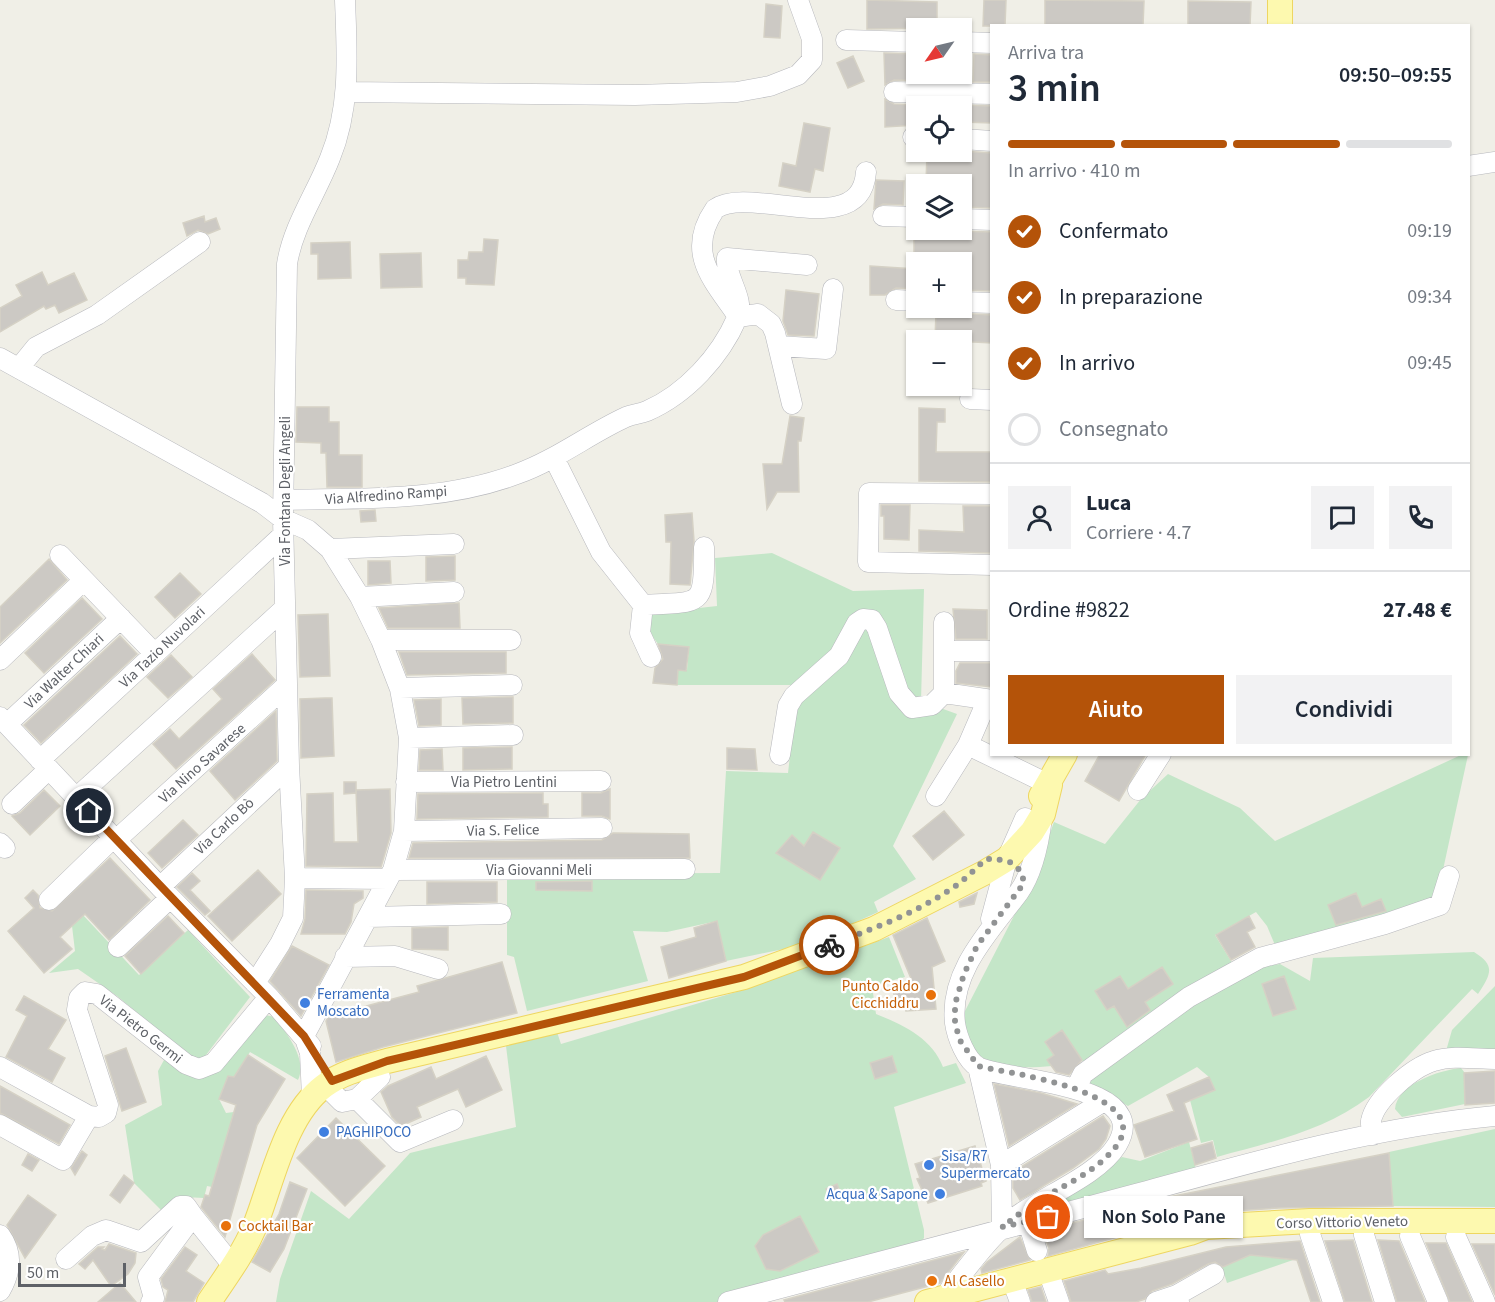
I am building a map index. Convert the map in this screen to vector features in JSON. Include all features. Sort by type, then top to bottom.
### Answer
[{"type":"main road","points":[[1280,0],[1280,24]]},
{"type":"main road","points":[[209,1302],[234,1266],[254,1227],[284,1146],[323,1088],[376,1064],[744,977],[874,929],[952,888],[997,859],[1019,848],[1064,756]]},
{"type":"main road","name":"Corso Vittorio Veneto","points":[[927,1302],[951,1296],[1016,1291],[1042,1261],[1190,1233],[1206,1227],[1310,1221],[1495,1221]]},
{"type":"main road","name":"Corso Vittorio Veneto","points":[[1190,1233],[1207,1238],[1310,1233],[1495,1238]]},
{"type":"street","name":"Via Fontana Degli Angeli","points":[[255,983],[280,944],[293,918],[295,878],[289,766],[283,518],[289,252],[297,227],[334,146],[346,92],[345,0]]},
{"type":"street","points":[[346,92],[634,95],[737,92],[770,86],[798,75],[812,60],[812,39],[798,0]]},
{"type":"street","points":[[846,40],[906,42]]},
{"type":"street","points":[[972,42],[990,43]]},
{"type":"street","points":[[894,92],[990,94]]},
{"type":"street","points":[[972,140],[990,141]]},
{"type":"street","points":[[1470,166],[1495,162]]},
{"type":"street","points":[[738,317],[703,265],[702,243],[715,209],[727,203],[798,208],[846,203],[858,197],[865,188],[866,172]]},
{"type":"street","points":[[882,216],[906,217]]},
{"type":"street","points":[[972,219],[990,220]]},
{"type":"street","points":[[19,368],[36,347],[97,315],[200,242]]},
{"type":"street","points":[[738,317],[740,305],[726,268],[727,258],[807,265]]},
{"type":"street","points":[[779,346],[826,349],[833,289]]},
{"type":"street","points":[[896,300],[906,300]]},
{"type":"street","points":[[972,302],[990,303]]},
{"type":"street","points":[[738,317],[758,314],[764,316],[771,324],[779,346],[792,404]]},
{"type":"street","name":"Via Alfredino Rampi","points":[[283,518],[446,493],[486,484],[554,458],[626,417],[660,404],[682,390],[707,364],[738,317]]},
{"type":"street","points":[[0,358],[262,502],[283,518],[308,530],[330,549],[360,597],[381,640],[400,688],[409,738],[404,831],[391,875],[304,1036]]},
{"type":"street","points":[[970,399],[990,400]]},
{"type":"street","points":[[554,458],[601,552],[643,605],[640,633],[651,657]]},
{"type":"street","points":[[990,494],[869,493],[868,562],[990,565]]},
{"type":"street","name":"Via Tazio Nuvolari","points":[[12,804],[45,764],[155,654],[283,518]]},
{"type":"street","points":[[330,549],[454,544]]},
{"type":"street","points":[[643,605],[687,602],[701,594],[705,588],[704,547]]},
{"type":"street","points":[[60,555],[155,654]]},
{"type":"street","points":[[0,660],[84,580]]},
{"type":"street","points":[[360,597],[454,592]]},
{"type":"street","points":[[76,798],[285,608]]},
{"type":"street","name":"Via Walter Chiari","points":[[3,720],[121,618]]},
{"type":"street","points":[[780,755],[784,720],[794,696],[830,666],[857,623],[863,620],[872,620],[877,628],[899,693],[907,705],[917,710],[938,701],[944,693],[944,622]]},
{"type":"street","points":[[381,640],[511,640]]},
{"type":"street","points":[[944,651],[990,651]]},
{"type":"street","name":"Via Nino Savarese","points":[[49,900],[287,685]]},
{"type":"street","points":[[400,688],[512,685]]},
{"type":"street","points":[[936,796],[968,745],[989,700],[944,693]]},
{"type":"street","points":[[3,720],[304,1036],[323,1088],[342,1102],[357,1099],[380,1077],[376,1064]]},
{"type":"street","points":[[409,738],[513,735]]},
{"type":"street","points":[[968,745],[990,756]]},
{"type":"street","points":[[991,756],[1050,785]]},
{"type":"street","points":[[1138,790],[1160,756]]},
{"type":"street","name":"Via Carlo Bò","points":[[118,947],[165,892],[289,766]]},
{"type":"street","name":"Via Pietro Lentini","points":[[406,782],[601,781]]},
{"type":"street","points":[[1002,1227],[1001,1165],[978,1066],[959,1039],[955,1013],[964,974],[987,930],[1024,883],[1037,848],[1034,816]]},
{"type":"street","name":"Via S. Felice","points":[[404,831],[602,828]]},
{"type":"street","points":[[987,930],[997,859],[1018,867],[1024,883]]},
{"type":"street","name":"Via Giovanni Meli","points":[[295,878],[686,869]]},
{"type":"street","points":[[1076,1088],[1083,1074],[1189,997],[1230,973],[1260,958],[1385,924],[1440,905],[1449,876]]},
{"type":"street","points":[[368,917],[501,914]]},
{"type":"street","points":[[345,957],[395,956],[438,969]]},
{"type":"street","name":"Via Pietro Germi","points":[[88,1116],[101,1116],[108,1107],[77,1010],[79,998],[85,993],[97,994],[186,1064],[199,1069],[214,1063],[269,997]]},
{"type":"street","points":[[1373,1135],[1371,1121],[1378,1108],[1396,1086],[1418,1068],[1437,1060],[1495,1059]]},
{"type":"street","points":[[951,1296],[950,1289],[1002,1227],[1031,1205],[1080,1177],[1114,1149],[1120,1138],[1121,1121],[1113,1108],[1104,1101],[1076,1088],[978,1066]]},
{"type":"street","points":[[0,1067],[88,1116],[63,1160],[0,1125]]},
{"type":"street","points":[[357,1099],[400,1143],[453,1120]]},
{"type":"street","points":[[1001,1165],[1104,1101]]},
{"type":"street","points":[[728,1302],[781,1295],[1002,1227],[1226,1170],[1373,1135],[1458,1119],[1495,1116]]},
{"type":"street","points":[[66,1259],[99,1232],[114,1231],[141,1242],[180,1206],[186,1206],[234,1266]]},
{"type":"street","points":[[151,1302],[154,1298],[147,1277],[193,1216]]},
{"type":"street","points":[[1028,1222],[1059,1302]]},
{"type":"street","points":[[1310,1233],[1333,1302]]},
{"type":"street","points":[[0,1235],[6,1243],[10,1262],[0,1291]]},
{"type":"street","points":[[1364,1235],[1385,1302]]},
{"type":"street","points":[[1410,1236],[1438,1302]]},
{"type":"street","points":[[1456,1237],[1485,1302]]},
{"type":"street","points":[[1156,1302],[1178,1298],[1214,1274]]},
{"type":"green space","points":[[772,553],[853,591],[924,589],[921,701],[957,714],[893,846],[916,879],[874,902],[878,912],[808,944],[726,961],[717,921],[667,932],[633,931],[648,981],[527,1011],[514,957],[507,955],[507,874],[720,873],[726,771],[788,773],[795,712],[803,697],[818,685],[677,685],[678,670],[687,670],[689,647],[658,644],[637,615],[717,606],[715,558]]},
{"type":"green space","points":[[1459,756],[1468,756],[1436,902],[1275,945],[1267,926],[1256,912],[1215,935],[1234,966],[1084,1063],[1062,1030],[1045,1042],[1054,1055],[1052,1066],[1004,1065],[979,1055],[970,1044],[965,1030],[965,1011],[1033,879],[1054,822],[1105,844],[1141,799],[1168,774],[1240,808],[1275,841]]},
{"type":"green space","points":[[83,915],[139,975],[188,930],[250,997],[203,1059],[195,1059],[187,1054],[117,996],[78,969],[49,973],[75,951],[72,926]]},
{"type":"green space","points":[[889,937],[905,977],[872,986],[876,1014],[906,1028],[924,1040],[932,1048],[943,1067],[956,1063],[966,1083],[894,1107],[924,1230],[924,1238],[917,1246],[728,1302],[276,1302],[280,1279],[311,1191],[349,1219],[410,1153],[516,1127],[506,1046],[557,1032],[561,1044],[743,990]]},
{"type":"green space","points":[[1474,952],[1485,961],[1489,970],[1478,994],[1472,989],[1369,1097],[1334,1119],[1296,1134],[1217,1157],[1213,1140],[1201,1143],[1190,1100],[1214,1090],[1209,1077],[1197,1067],[1128,1106],[1087,1083],[1118,1054],[1245,969],[1280,964],[1310,981],[1313,958]]},
{"type":"green space","points":[[1495,986],[1495,1052],[1446,1051],[1452,1030]]},
{"type":"green space","points":[[265,1015],[275,1017],[290,1038],[300,1064],[298,1080],[250,1052],[234,1077],[228,1076],[219,1099],[226,1113],[234,1112],[212,1187],[207,1186],[204,1198],[182,1199],[162,1211],[134,1183],[125,1125],[162,1105],[158,1071],[164,1060],[190,1074]]},
{"type":"green space","points":[[1461,1068],[1465,1073],[1465,1104],[1402,1117],[1395,1109],[1403,1092],[1411,1086],[1431,1075]]},
{"type":"green space","points":[[1495,1129],[1495,1207],[1393,1206],[1389,1152]]},
{"type":"green space","points":[[1189,1142],[1196,1169],[1044,1211],[1122,1157],[1140,1161]]},
{"type":"green space","points":[[1250,1255],[1293,1260],[1227,1283],[1222,1267]]},
{"type":"building","points":[[867,0],[937,2],[937,18],[906,18],[906,28],[867,29]]},
{"type":"building","points":[[984,0],[1006,0],[1005,24],[983,26]]},
{"type":"building","points":[[1045,0],[1144,1],[1143,24],[1045,24]]},
{"type":"building","points":[[1188,1],[1251,2],[1250,24],[1188,24]]},
{"type":"building","points":[[766,4],[782,6],[780,38],[764,37]]},
{"type":"building","points":[[884,53],[906,54],[906,80],[894,80],[885,85]]},
{"type":"building","points":[[974,54],[990,55],[990,82],[973,82]]},
{"type":"building","points":[[853,56],[864,81],[848,88],[837,63]]},
{"type":"building","points":[[885,99],[894,104],[906,105],[906,126],[885,127]]},
{"type":"building","points":[[972,105],[990,106],[990,123],[972,122]]},
{"type":"building","points":[[804,123],[830,128],[823,171],[815,169],[810,192],[779,186],[783,163],[796,166]]},
{"type":"building","points":[[972,152],[990,153],[990,208],[972,207],[972,174],[926,174],[927,162],[972,162]]},
{"type":"building","points":[[876,180],[904,181],[903,205],[883,204],[874,209]]},
{"type":"building","points":[[204,216],[205,222],[216,218],[220,229],[208,234],[198,230],[187,236],[183,223]]},
{"type":"building","points":[[972,231],[990,232],[990,291],[972,290],[972,252],[914,252],[914,240],[972,240]]},
{"type":"building","points":[[484,239],[498,240],[494,285],[466,284],[466,278],[458,278],[458,260],[468,260],[469,252],[483,252]]},
{"type":"building","points":[[350,242],[351,278],[318,279],[318,254],[311,254],[311,243]]},
{"type":"building","points":[[421,253],[422,287],[381,288],[380,254]]},
{"type":"building","points":[[870,266],[906,268],[906,288],[896,288],[885,295],[870,295]]},
{"type":"building","points":[[42,272],[48,285],[74,273],[87,300],[59,313],[55,305],[46,309],[44,306],[0,332],[0,308],[22,296],[16,285]]},
{"type":"building","points":[[786,290],[819,294],[814,336],[788,335],[783,321]]},
{"type":"building","points":[[972,314],[990,315],[990,343],[972,342],[972,330],[935,330],[936,318],[972,318]]},
{"type":"building","points":[[297,407],[329,407],[329,422],[339,422],[339,455],[362,455],[362,487],[327,487],[326,453],[321,453],[321,443],[296,442]]},
{"type":"building","points":[[919,408],[945,409],[945,422],[937,422],[936,452],[990,452],[990,482],[919,481]]},
{"type":"building","points":[[790,416],[804,418],[801,441],[798,441],[799,492],[777,492],[767,509],[763,464],[782,464]]},
{"type":"building","points":[[881,505],[910,505],[909,540],[884,539],[884,516],[881,516]]},
{"type":"building","points":[[963,506],[990,506],[990,553],[919,551],[919,530],[964,532]]},
{"type":"building","points":[[375,510],[376,521],[361,522],[360,511]]},
{"type":"building","points":[[692,513],[694,541],[690,585],[670,584],[671,542],[666,542],[665,515]]},
{"type":"building","points":[[455,556],[455,580],[426,581],[426,557]]},
{"type":"building","points":[[49,559],[67,580],[0,643],[0,607]]},
{"type":"building","points":[[368,561],[390,561],[391,583],[368,585]]},
{"type":"building","points":[[180,573],[201,594],[175,618],[155,597]]},
{"type":"building","points":[[82,598],[102,619],[44,673],[25,653]]},
{"type":"building","points":[[459,603],[460,628],[388,628],[379,608]]},
{"type":"building","points":[[953,609],[987,610],[987,639],[956,639]]},
{"type":"building","points":[[328,614],[330,676],[300,677],[298,615]]},
{"type":"building","points":[[120,636],[137,654],[41,743],[24,725]]},
{"type":"building","points":[[658,644],[689,647],[686,671],[678,670],[677,685],[653,683],[655,668],[663,659]]},
{"type":"building","points":[[399,652],[506,652],[506,673],[407,675]]},
{"type":"building","points":[[252,654],[275,680],[176,769],[153,744],[170,729],[179,739],[222,699],[213,689]]},
{"type":"building","points":[[171,655],[192,677],[168,698],[147,677]]},
{"type":"building","points":[[960,663],[990,663],[990,687],[956,683],[956,671]]},
{"type":"building","points":[[513,697],[513,723],[463,724],[462,698]]},
{"type":"building","points":[[332,698],[334,756],[301,758],[300,699]]},
{"type":"building","points":[[441,699],[441,725],[419,726],[414,700]]},
{"type":"building","points":[[276,711],[277,761],[235,800],[210,771]]},
{"type":"building","points":[[512,747],[512,769],[463,770],[463,748]]},
{"type":"building","points":[[727,748],[755,749],[757,770],[727,769]]},
{"type":"building","points":[[442,749],[443,770],[419,770],[420,750]]},
{"type":"building","points":[[1099,756],[1145,756],[1119,801],[1085,781]]},
{"type":"building","points":[[344,782],[356,782],[356,793],[344,794]]},
{"type":"building","points":[[390,789],[391,833],[381,867],[306,866],[307,794],[333,793],[334,842],[358,842],[356,790]]},
{"type":"building","points":[[610,789],[610,819],[602,816],[582,816],[582,793],[601,793]]},
{"type":"building","points":[[44,790],[60,806],[30,835],[12,816],[20,813]]},
{"type":"building","points":[[543,793],[543,804],[548,804],[548,817],[417,819],[418,794]]},
{"type":"building","points":[[944,811],[964,835],[933,860],[913,836]]},
{"type":"building","points":[[183,820],[198,835],[162,868],[148,853]]},
{"type":"building","points":[[813,832],[840,848],[820,880],[776,853],[792,835],[804,846]]},
{"type":"building","points":[[613,833],[689,834],[690,858],[409,858],[413,843],[602,840]]},
{"type":"building","points":[[110,858],[150,900],[109,940],[85,914],[60,937],[72,949],[44,973],[8,931],[34,908],[25,898],[33,890],[38,895],[40,908],[52,911]]},
{"type":"building","points":[[258,870],[281,894],[232,941],[208,916]]},
{"type":"building","points":[[192,873],[200,881],[190,890],[210,911],[205,915],[177,887]]},
{"type":"building","points":[[592,881],[592,891],[536,890],[536,882]]},
{"type":"building","points":[[427,882],[497,882],[497,902],[427,904]]},
{"type":"building","points":[[306,890],[363,891],[363,898],[354,904],[351,922],[345,934],[301,934],[305,919]]},
{"type":"building","points":[[977,893],[974,904],[960,907],[959,902]]},
{"type":"building","points":[[1356,893],[1362,907],[1381,899],[1386,911],[1336,925],[1328,905]]},
{"type":"building","points":[[168,916],[184,933],[141,974],[125,956]]},
{"type":"building","points":[[1249,916],[1255,928],[1247,932],[1255,947],[1231,960],[1216,935]]},
{"type":"building","points":[[927,918],[945,961],[932,967],[936,1009],[906,1011],[906,1007],[894,1007],[894,984],[912,981],[893,935]]},
{"type":"building","points":[[717,921],[726,961],[669,978],[661,947],[696,937],[694,928]]},
{"type":"building","points":[[448,927],[448,950],[412,949],[412,928]]},
{"type":"building","points":[[292,946],[329,965],[301,1016],[270,981]]},
{"type":"building","points":[[502,962],[517,1013],[383,1047],[336,1062],[326,1021],[329,1016],[419,992],[417,986]]},
{"type":"building","points":[[1162,967],[1173,984],[1145,1002],[1150,1010],[1127,1027],[1114,1006],[1107,1010],[1095,991],[1120,976],[1128,989]]},
{"type":"building","points":[[1284,976],[1296,1009],[1273,1016],[1262,984]]},
{"type":"building","points":[[24,996],[66,1020],[48,1049],[65,1058],[52,1082],[6,1057],[27,1016],[16,1010]]},
{"type":"building","points":[[1062,1030],[1082,1060],[1069,1075],[1056,1072],[1047,1060],[1054,1055],[1045,1042]]},
{"type":"building","points":[[126,1048],[146,1102],[122,1111],[105,1056]]},
{"type":"building","points":[[248,1055],[285,1079],[257,1125],[225,1237],[201,1207],[205,1195],[209,1196],[236,1105],[219,1099],[228,1076],[234,1077]]},
{"type":"building","points":[[486,1056],[502,1090],[466,1107],[458,1089],[417,1107],[421,1117],[401,1126],[392,1117],[381,1092],[388,1086],[431,1067],[436,1079]]},
{"type":"building","points":[[892,1056],[897,1072],[875,1079],[870,1063]]},
{"type":"building","points":[[1495,1071],[1495,1103],[1465,1105],[1464,1073]]},
{"type":"building","points":[[1209,1077],[1215,1090],[1184,1103],[1197,1139],[1145,1157],[1134,1125],[1174,1111],[1167,1095]]},
{"type":"building","points":[[994,1084],[1041,1093],[1077,1104],[1009,1146]]},
{"type":"building","points":[[0,1086],[70,1125],[59,1144],[0,1113]]},
{"type":"building","points":[[1103,1116],[1110,1126],[1106,1139],[1099,1149],[1073,1168],[1020,1200],[1013,1188],[1013,1172]]},
{"type":"building","points":[[336,1118],[385,1166],[345,1206],[297,1158]]},
{"type":"building","points":[[1212,1142],[1216,1158],[1195,1165],[1191,1148]]},
{"type":"building","points":[[975,1146],[986,1181],[981,1183],[982,1186],[928,1203],[917,1179],[920,1178],[915,1164]]},
{"type":"building","points":[[82,1151],[87,1155],[75,1175],[71,1168]]},
{"type":"building","points":[[1389,1153],[1393,1206],[1279,1208],[1205,1213],[1048,1256],[1049,1248],[1043,1231],[1169,1197]]},
{"type":"building","points":[[28,1154],[39,1160],[32,1171],[22,1165]]},
{"type":"building","points":[[124,1175],[134,1183],[120,1203],[110,1195]]},
{"type":"building","points":[[290,1182],[307,1189],[284,1249],[270,1272],[252,1262],[279,1214]]},
{"type":"building","points":[[837,1184],[841,1194],[830,1199],[826,1189]]},
{"type":"building","points":[[28,1195],[56,1215],[25,1258],[7,1225]]},
{"type":"building","points":[[800,1216],[819,1252],[780,1271],[766,1269],[755,1246],[763,1235]]},
{"type":"building","points":[[1020,1237],[1030,1260],[982,1273],[981,1269],[987,1262]]},
{"type":"building","points":[[1353,1240],[1372,1302],[1345,1302],[1325,1241]]},
{"type":"building","points":[[1378,1240],[1399,1241],[1425,1302],[1397,1302]]},
{"type":"building","points":[[1300,1241],[1320,1302],[1311,1302],[1297,1260],[1250,1255],[1223,1267],[1215,1262],[1208,1264],[1172,1284],[1152,1291],[1145,1299],[1136,1302],[1071,1302],[1064,1281],[1105,1270],[1108,1274],[1141,1268],[1226,1247]]},
{"type":"building","points":[[1426,1243],[1446,1243],[1472,1302],[1450,1302]]},
{"type":"building","points":[[109,1244],[136,1253],[135,1263],[128,1274],[111,1286],[93,1260],[85,1269],[79,1264],[98,1247],[104,1247],[102,1249],[105,1250]]},
{"type":"building","points":[[1472,1244],[1495,1244],[1495,1295]]},
{"type":"building","points":[[185,1247],[197,1255],[186,1271],[204,1283],[193,1302],[165,1302],[168,1290],[163,1287],[161,1279]]},
{"type":"building","points":[[964,1252],[940,1283],[868,1302],[785,1302],[784,1300]]},
{"type":"building","points":[[120,1283],[136,1302],[98,1302]]},
{"type":"building","points":[[1041,1287],[1046,1302],[1032,1302],[1028,1290]]},
{"type":"way so far","points":[[829,945],[874,929],[932,900],[952,888],[986,859],[1007,859],[1018,867],[1024,883],[987,930],[964,974],[955,1004],[956,1029],[959,1039],[978,1066],[1084,1091],[1113,1108],[1120,1118],[1122,1127],[1119,1142],[1105,1158],[1067,1185],[1031,1205],[1002,1227],[1048,1217]]},
{"type":"place","name":"Punto Caldo Cicchiddru","points":[[931,995]]},
{"type":"place","name":"Ferramenta Moscato","points":[[305,1003]]},
{"type":"place","name":"PAGHIPOCO","points":[[324,1132]]},
{"type":"place","name":"Sisa/R7 Supermercato","points":[[929,1165]]},
{"type":"place","name":"Acqua & Sapone","points":[[940,1194]]},
{"type":"place","name":"Non Solo Pane","points":[[1048,1217]]},
{"type":"place","name":"Cocktail Bar","points":[[226,1226]]},
{"type":"place","name":"Al Casello","points":[[932,1281]]},
{"type":"route","points":[[89,811],[160,887],[269,997],[304,1036],[332,1081],[342,1075],[387,1061],[744,977],[829,945]]}]
